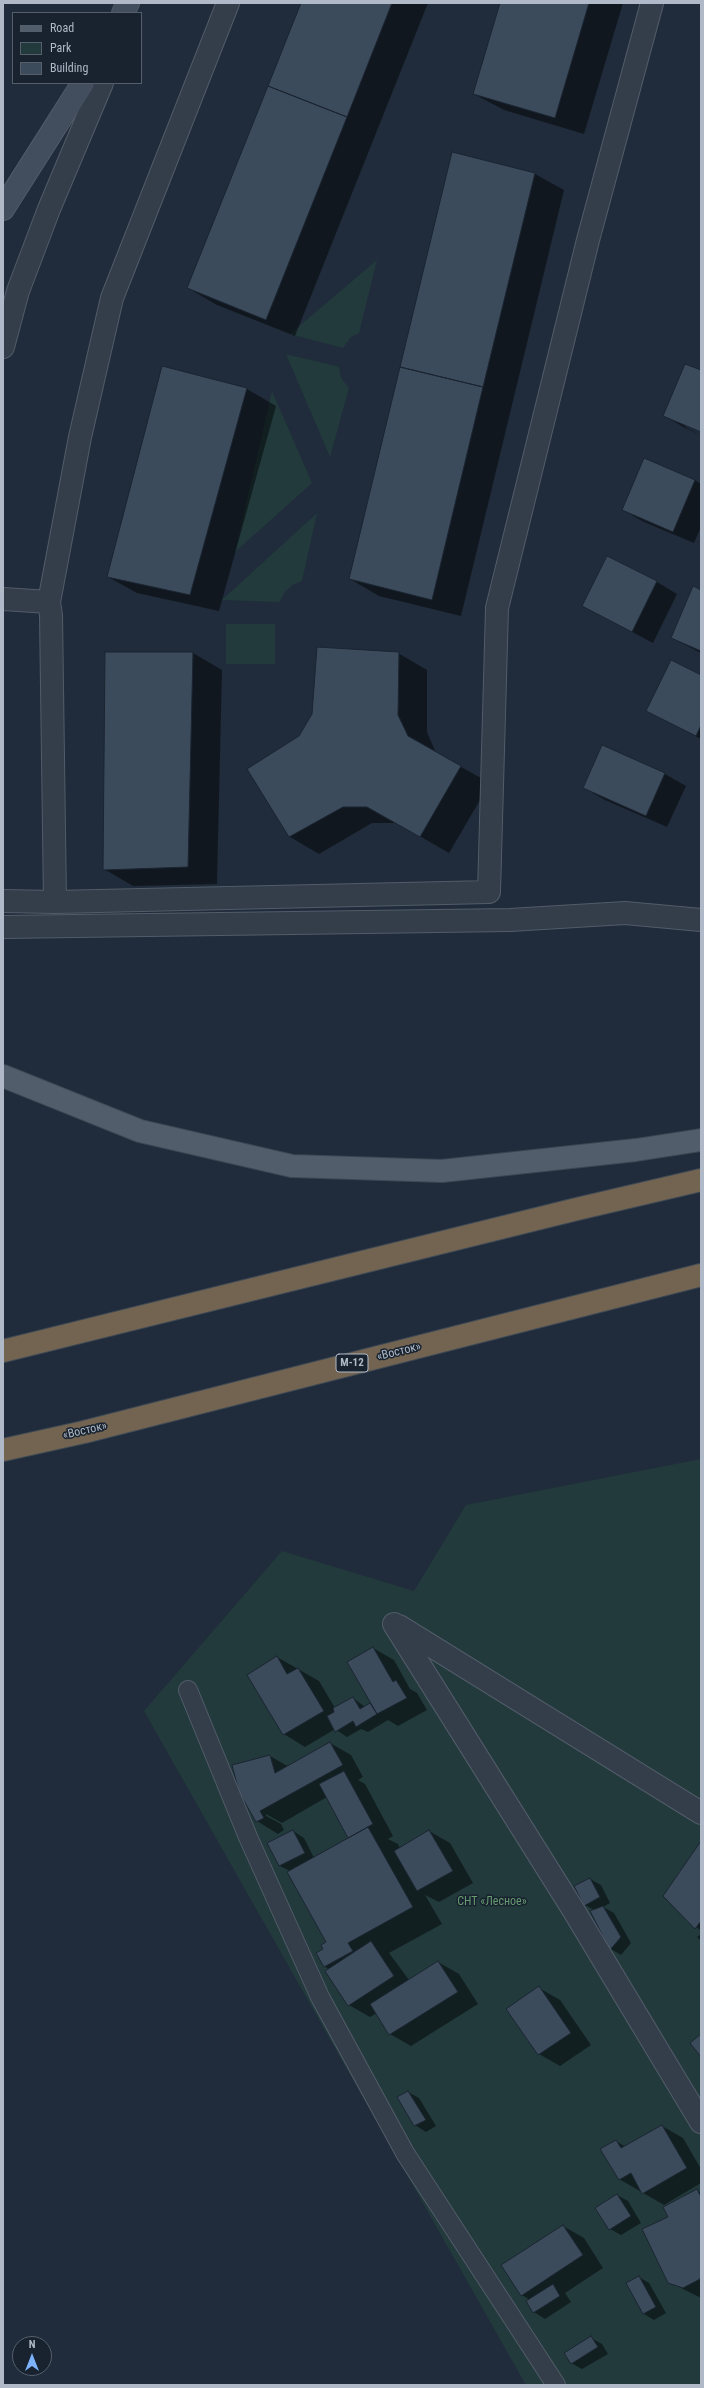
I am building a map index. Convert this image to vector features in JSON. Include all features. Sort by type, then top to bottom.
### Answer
[{"type":"highway","points":[[3,1351],[577,1209],[701,1180]]},
{"type":"highway","name":"«Восток»","points":[[3,1450],[84,1432],[701,1275]]},
{"type":"main road","points":[[124,12],[128,3]]},
{"type":"main road","points":[[3,209],[82,84]]},
{"type":"main road","points":[[3,1076],[140,1131],[292,1166],[442,1171],[636,1150],[701,1140]]},
{"type":"main road","points":[[3,1459],[84,1432]]},
{"type":"street","points":[[55,902],[51,615],[49,602],[80,437],[112,298],[228,3]]},
{"type":"street","points":[[3,901],[55,902],[489,892],[497,608],[588,240],[652,3]]},
{"type":"street","points":[[3,347],[18,291],[49,209],[102,84]]},
{"type":"street","points":[[3,599],[49,602]]},
{"type":"street","points":[[3,927],[510,920],[625,913],[701,920]]},
{"type":"street","points":[[701,1814],[394,1624],[578,1918],[701,2122]]},
{"type":"lane","points":[[188,1690],[248,1837],[320,1998],[405,2152],[556,2385]]},
{"type":"green space","points":[[377,260],[359,333],[351,337],[343,348],[290,334]]},
{"type":"green space","points":[[286,354],[339,367],[341,378],[349,388],[330,457]]},
{"type":"green space","points":[[272,391],[312,483],[235,552]]},
{"type":"green space","points":[[317,513],[302,581],[292,585],[284,593],[280,602],[222,600]]},
{"type":"green space","points":[[226,624],[275,624],[275,664],[226,664]]},
{"type":"green space","name":"СНТ «Лесное»","points":[[701,1459],[701,2385],[526,2385],[144,1711],[282,1551],[414,1591],[466,1505]]},
{"type":"building","points":[[301,3],[392,3],[347,117],[268,86]]},
{"type":"building","points":[[500,3],[589,3],[555,118],[473,94]]},
{"type":"building","points":[[268,86],[347,117],[266,320],[187,288]]},
{"type":"building","points":[[452,152],[535,173],[483,387],[400,367]]},
{"type":"building","points":[[685,364],[701,370],[701,432],[663,416]]},
{"type":"building","points":[[162,366],[247,388],[190,595],[107,577]]},
{"type":"building","points":[[400,367],[483,387],[432,600],[349,579]]},
{"type":"building","points":[[644,458],[695,480],[673,532],[622,510]]},
{"type":"building","points":[[607,556],[657,581],[632,632],[582,606]]},
{"type":"building","points":[[693,586],[701,590],[701,651],[671,638]]},
{"type":"building","points":[[317,647],[399,652],[398,715],[408,736],[461,766],[420,837],[367,807],[343,807],[289,837],[247,769],[299,736],[312,714]]},
{"type":"building","points":[[105,652],[193,652],[188,867],[103,870]]},
{"type":"building","points":[[671,660],[701,675],[701,725],[696,736],[646,711]]},
{"type":"building","points":[[602,745],[665,773],[646,816],[583,788]]},
{"type":"building","points":[[373,1647],[393,1682],[396,1680],[407,1698],[377,1714],[347,1662]]},
{"type":"building","points":[[277,1656],[287,1674],[298,1668],[324,1711],[283,1735],[247,1675]]},
{"type":"building","points":[[353,1697],[360,1709],[370,1703],[377,1714],[356,1727],[353,1721],[335,1732],[327,1716],[334,1712],[333,1708]]},
{"type":"building","points":[[330,1742],[343,1765],[260,1811],[264,1818],[256,1822],[239,1792],[232,1765],[270,1755],[275,1773]]},
{"type":"building","points":[[344,1771],[373,1824],[348,1838],[319,1784]]},
{"type":"building","points":[[368,1827],[413,1907],[348,1943],[353,1951],[324,1967],[316,1953],[323,1949],[321,1945],[326,1942],[287,1872]]},
{"type":"building","points":[[293,1830],[305,1853],[279,1866],[267,1843]]},
{"type":"building","points":[[429,1830],[453,1871],[417,1891],[394,1851]]},
{"type":"building","points":[[701,1841],[701,1921],[695,1929],[663,1896]]},
{"type":"building","points":[[590,1878],[600,1897],[584,1906],[574,1886]]},
{"type":"building","points":[[603,1906],[621,1937],[610,1950],[590,1911]]},
{"type":"building","points":[[371,1941],[394,1976],[348,2006],[325,1971]]},
{"type":"building","points":[[438,1961],[458,1992],[389,2035],[370,2004]]},
{"type":"building","points":[[539,1986],[571,2033],[538,2055],[506,2009]]},
{"type":"building","points":[[701,2034],[701,2057],[690,2043]]},
{"type":"building","points":[[408,2091],[426,2120],[414,2126],[397,2097]]},
{"type":"building","points":[[662,2125],[687,2168],[642,2194],[631,2173],[619,2180],[600,2149],[616,2140],[621,2148]]},
{"type":"building","points":[[697,2189],[701,2197],[701,2275],[700,2279],[683,2288],[668,2283],[642,2229],[668,2217],[663,2207]]},
{"type":"building","points":[[617,2194],[631,2216],[609,2230],[595,2208]]},
{"type":"building","points":[[563,2225],[583,2255],[521,2296],[501,2265]]},
{"type":"building","points":[[639,2276],[656,2307],[643,2314],[626,2283]]},
{"type":"building","points":[[553,2284],[560,2296],[533,2313],[526,2301]]},
{"type":"building","points":[[591,2336],[598,2347],[571,2364],[564,2353]]}]
